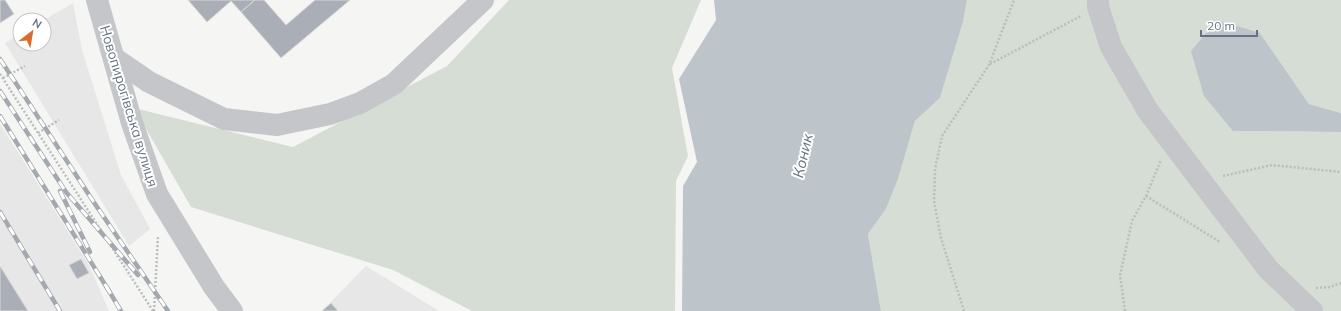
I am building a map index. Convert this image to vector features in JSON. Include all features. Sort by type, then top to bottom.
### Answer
[{"type":"street","name":"Новопирогівська вулиця","points":[[97,0],[132,123],[156,194],[214,287],[232,311]]},
{"type":"street","points":[[114,58],[149,82],[224,119],[277,124],[330,114],[360,103],[394,84],[483,0]]},
{"type":"street","points":[[1098,3],[1111,47],[1148,111],[1268,269],[1312,311]]},
{"type":"path","points":[[964,311],[941,238],[934,201],[935,169],[942,136],[989,65],[1014,0]]},
{"type":"path","points":[[989,65],[1098,3]]},
{"type":"path","points":[[3,78],[25,66]]},
{"type":"path","points":[[0,74],[153,311]]},
{"type":"path","points":[[38,133],[59,120]]},
{"type":"path","points":[[1125,311],[1120,275],[1132,221],[1146,196],[1169,138]]},
{"type":"path","points":[[1201,181],[1272,165],[1341,172]]},
{"type":"path","points":[[1146,196],[1223,243]]},
{"type":"path","points":[[153,311],[157,230]]},
{"type":"shaded area","points":[[509,0],[701,0],[672,68],[688,156],[676,181],[675,311],[472,311],[393,270],[191,207],[134,108],[293,147],[447,66]]},
{"type":"shaded area","points":[[967,0],[1341,0],[1341,113],[1309,104],[1260,33],[1233,131],[1341,132],[1341,311],[881,311],[868,234],[886,209],[898,179],[915,121],[940,98],[963,22]]},
{"type":"shaded area","points":[[73,3],[82,50],[121,175],[150,229],[129,246],[5,43],[12,39],[12,52],[52,52],[52,15]]},
{"type":"shaded area","points":[[0,124],[89,265],[109,311],[0,311]]},
{"type":"shaded area","points":[[366,266],[439,311],[322,311]]},
{"type":"water","name":"Коник","points":[[714,0],[967,0],[963,22],[940,98],[915,121],[898,179],[886,209],[868,234],[881,311],[682,311],[683,186],[697,162],[679,79],[716,20]]},
{"type":"water","points":[[1217,20],[1260,33],[1309,104],[1341,113],[1341,132],[1233,131],[1204,96],[1191,51]]},
{"type":"building","points":[[0,0],[5,0],[13,12],[12,15],[0,23]]},
{"type":"building","points":[[188,0],[255,0],[241,12],[231,1],[207,22]]},
{"type":"building","points":[[255,0],[264,0],[286,25],[315,0],[350,0],[281,58],[241,12]]},
{"type":"building","points":[[81,259],[89,273],[77,279],[69,265]]},
{"type":"building","points":[[0,266],[28,311],[0,311]]},
{"type":"building","points":[[331,303],[338,311],[322,311]]},
{"type":"railway","points":[[0,59],[95,204],[168,311]]},
{"type":"railway","points":[[0,91],[66,192],[138,275]]},
{"type":"railway","points":[[0,116],[109,291]]},
{"type":"railway","points":[[60,191],[90,252]]},
{"type":"railway","points":[[0,212],[60,311]]},
{"type":"railway","points":[[106,286],[121,311]]}]
